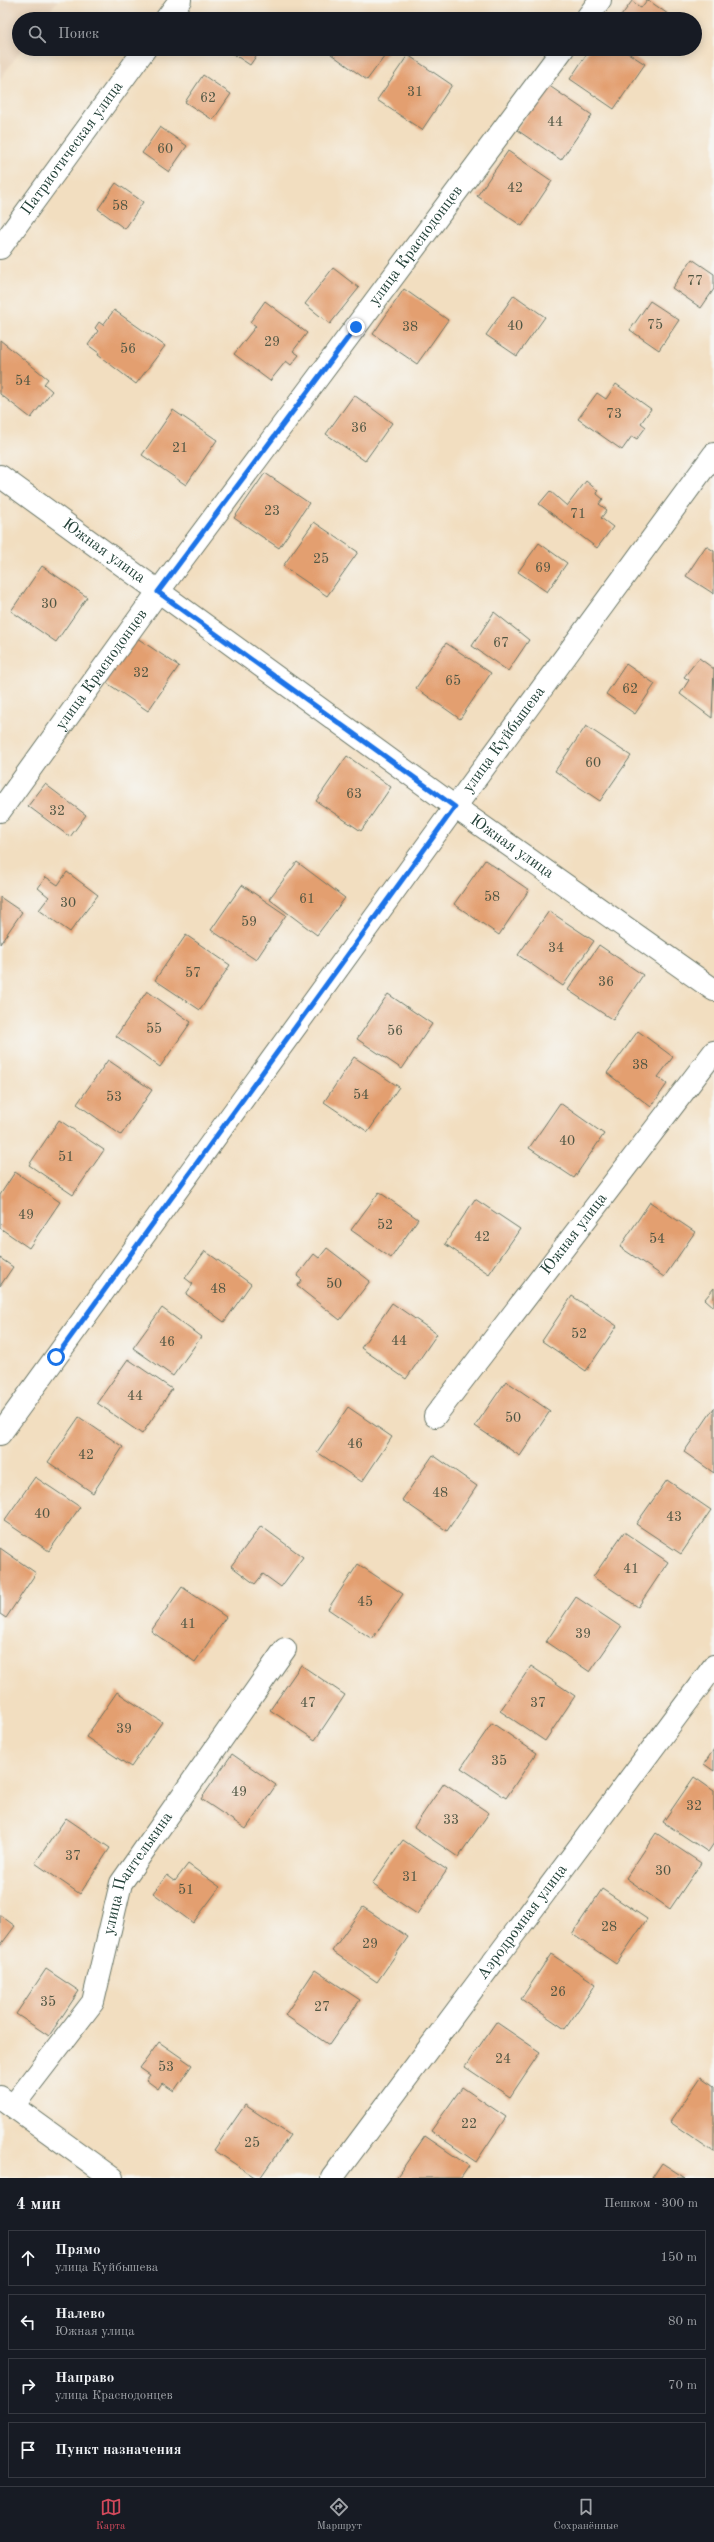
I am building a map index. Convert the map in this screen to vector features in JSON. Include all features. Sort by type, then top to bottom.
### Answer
[{"type":"street","points":[[171,12],[180,0]]},
{"type":"street","points":[[591,12],[600,0]]},
{"type":"street","name":"Патриотическая улица","points":[[0,248],[140,56]]},
{"type":"street","name":"улица Краснодонцев","points":[[0,811],[158,592],[558,56]]},
{"type":"street","name":"улица Куйбышева","points":[[0,1434],[455,807],[714,454]]},
{"type":"street","name":"Южная улица","points":[[0,476],[455,807],[714,990]]},
{"type":"street","name":"Южная улица","points":[[435,1416],[714,1052]]},
{"type":"street","name":"улица Пантелькина","points":[[112,2178],[6,2102],[93,2002],[121,1883],[284,1649]]},
{"type":"street","name":"Аэродромная улица","points":[[332,2178],[714,1666]]},
{"type":"shaded area","points":[[0,0],[58,0],[49,12],[12,12],[12,56],[17,56],[0,79]]},
{"type":"building","points":[[648,0],[665,12],[624,12],[632,1],[641,8]]},
{"type":"building","points":[[236,56],[256,56],[250,65]]},
{"type":"building","points":[[334,56],[385,56],[367,80]]},
{"type":"building","points":[[407,56],[452,85],[422,130],[377,100]]},
{"type":"building","points":[[585,56],[633,56],[645,64],[614,109],[570,79]]},
{"type":"building","points":[[203,75],[231,94],[213,120],[185,102]]},
{"type":"building","points":[[548,85],[592,115],[561,160],[517,130]]},
{"type":"building","points":[[160,127],[187,146],[169,172],[142,153]]},
{"type":"building","points":[[508,151],[552,181],[522,226],[477,196]]},
{"type":"building","points":[[116,183],[143,202],[125,229],[98,209]]},
{"type":"building","points":[[692,259],[714,274],[714,289],[701,308],[672,288]]},
{"type":"building","points":[[333,268],[359,288],[330,324],[305,304]]},
{"type":"building","points":[[404,289],[448,320],[417,364],[373,334]]},
{"type":"building","points":[[514,295],[545,317],[517,356],[486,335]]},
{"type":"building","points":[[265,301],[307,333],[293,351],[299,355],[291,365],[286,361],[270,381],[234,354],[256,326],[250,322]]},
{"type":"building","points":[[650,301],[679,320],[659,350],[630,330]]},
{"type":"building","points":[[114,310],[165,346],[136,384],[98,355],[99,353],[88,345],[98,331],[95,328],[99,322],[103,325]]},
{"type":"building","points":[[0,340],[48,379],[44,384],[52,391],[31,418],[0,394]]},
{"type":"building","points":[[616,384],[651,409],[641,423],[646,427],[637,439],[632,436],[622,450],[578,419],[597,393],[606,399]]},
{"type":"building","points":[[354,395],[392,423],[365,461],[326,434]]},
{"type":"building","points":[[173,410],[217,440],[186,485],[142,455]]},
{"type":"building","points":[[265,473],[309,503],[279,548],[234,518]]},
{"type":"building","points":[[586,481],[598,491],[597,494],[603,499],[599,504],[607,510],[601,518],[613,527],[597,548],[539,504],[550,491],[567,506]]},
{"type":"building","points":[[314,522],[358,552],[327,596],[283,566]]},
{"type":"building","points":[[539,543],[567,563],[547,592],[518,572]]},
{"type":"building","points":[[706,546],[714,551],[714,594],[686,576]]},
{"type":"building","points":[[42,566],[87,597],[56,642],[11,611]]},
{"type":"building","points":[[494,612],[529,640],[508,671],[472,646]]},
{"type":"building","points":[[134,636],[179,666],[148,711],[104,681]]},
{"type":"building","points":[[446,643],[491,673],[460,719],[416,688]]},
{"type":"building","points":[[699,658],[714,669],[712,718],[680,694],[689,680],[684,677]]},
{"type":"building","points":[[626,664],[655,684],[635,714],[606,694]]},
{"type":"building","points":[[586,726],[631,756],[600,801],[555,771]]},
{"type":"building","points":[[347,756],[391,787],[361,831],[316,801]]},
{"type":"building","points":[[45,784],[86,815],[70,837],[28,806]]},
{"type":"building","points":[[485,860],[529,890],[499,935],[454,904]]},
{"type":"building","points":[[297,862],[345,898],[317,935],[269,899]]},
{"type":"building","points":[[67,872],[98,895],[70,932],[39,910],[49,897],[38,888],[46,877],[58,885]]},
{"type":"building","points":[[242,885],[286,915],[256,960],[211,930]]},
{"type":"building","points":[[0,897],[22,912],[0,944]]},
{"type":"building","points":[[549,911],[594,941],[563,986],[518,955]]},
{"type":"building","points":[[186,935],[230,965],[200,1010],[155,980]]},
{"type":"building","points":[[599,945],[643,975],[613,1020],[568,990]]},
{"type":"building","points":[[147,991],[191,1022],[160,1067],[116,1036]]},
{"type":"building","points":[[388,994],[432,1024],[402,1069],[357,1039]]},
{"type":"building","points":[[638,1031],[673,1057],[658,1077],[667,1084],[651,1107],[607,1073]]},
{"type":"building","points":[[354,1057],[399,1087],[368,1132],[324,1102]]},
{"type":"building","points":[[108,1060],[152,1090],[121,1135],[77,1104]]},
{"type":"building","points":[[560,1103],[604,1134],[574,1178],[529,1148]]},
{"type":"building","points":[[59,1120],[104,1150],[73,1195],[29,1165]]},
{"type":"building","points":[[15,1172],[60,1202],[29,1248],[0,1228],[0,1195]]},
{"type":"building","points":[[379,1192],[418,1219],[391,1258],[351,1230]]},
{"type":"building","points":[[475,1199],[520,1229],[489,1274],[445,1244]]},
{"type":"building","points":[[650,1202],[695,1232],[664,1277],[620,1247]]},
{"type":"building","points":[[327,1248],[370,1281],[340,1320],[297,1286],[302,1280],[297,1276],[314,1254],[319,1258]]},
{"type":"building","points":[[205,1251],[251,1284],[224,1322],[186,1294],[193,1284],[185,1278]]},
{"type":"building","points":[[0,1258],[13,1267],[0,1286]]},
{"type":"building","points":[[714,1288],[714,1307],[705,1299]]},
{"type":"building","points":[[572,1296],[617,1326],[586,1371],[542,1341]]},
{"type":"building","points":[[392,1303],[437,1334],[406,1379],[361,1348]]},
{"type":"building","points":[[162,1308],[201,1337],[173,1376],[133,1348]]},
{"type":"building","points":[[128,1359],[172,1389],[142,1434],[97,1403]]},
{"type":"building","points":[[506,1381],[550,1411],[520,1456],[475,1426]]},
{"type":"building","points":[[348,1407],[392,1437],[362,1482],[317,1452]]},
{"type":"building","points":[[714,1408],[714,1473],[684,1452]]},
{"type":"building","points":[[79,1417],[123,1447],[93,1493],[48,1462]]},
{"type":"building","points":[[433,1455],[477,1486],[447,1531],[402,1500]]},
{"type":"building","points":[[35,1477],[80,1507],[49,1551],[4,1521]]},
{"type":"building","points":[[667,1480],[711,1510],[681,1554],[636,1524]]},
{"type":"building","points":[[261,1526],[303,1557],[281,1587],[263,1574],[255,1584],[231,1566]]},
{"type":"building","points":[[624,1532],[668,1562],[638,1607],[593,1577]]},
{"type":"building","points":[[0,1548],[36,1573],[6,1618],[0,1614]]},
{"type":"building","points":[[358,1564],[403,1594],[372,1639],[328,1609]]},
{"type":"building","points":[[182,1587],[226,1617],[195,1662],[151,1631]]},
{"type":"building","points":[[576,1597],[621,1627],[590,1672],[546,1642]]},
{"type":"building","points":[[301,1665],[345,1695],[315,1740],[270,1710]]},
{"type":"building","points":[[531,1666],[575,1696],[545,1741],[500,1711]]},
{"type":"building","points":[[117,1692],[162,1722],[131,1767],[86,1737]]},
{"type":"building","points":[[492,1723],[536,1753],[506,1798],[461,1768]]},
{"type":"building","points":[[714,1749],[714,1771],[704,1764]]},
{"type":"building","points":[[232,1754],[276,1785],[246,1829],[201,1799]]},
{"type":"building","points":[[694,1777],[714,1791],[714,1843],[708,1852],[663,1822]]},
{"type":"building","points":[[444,1783],[489,1813],[458,1857],[414,1827]]},
{"type":"building","points":[[66,1818],[110,1848],[80,1894],[35,1863]]},
{"type":"building","points":[[656,1833],[701,1863],[670,1909],[626,1878]]},
{"type":"building","points":[[403,1840],[447,1870],[417,1914],[372,1884]]},
{"type":"building","points":[[188,1864],[220,1887],[193,1923],[153,1893],[167,1875],[175,1881]]},
{"type":"building","points":[[602,1889],[647,1919],[616,1964],[572,1934]]},
{"type":"building","points":[[363,1907],[408,1937],[377,1982],[332,1951]]},
{"type":"building","points":[[0,1915],[15,1926],[0,1946]]},
{"type":"building","points":[[551,1954],[596,1984],[565,2029],[521,1999]]},
{"type":"building","points":[[46,1969],[79,1991],[49,2036],[16,2014]]},
{"type":"building","points":[[315,1970],[360,2000],[329,2045],[285,2015]]},
{"type":"building","points":[[496,2022],[540,2052],[510,2097],[465,2067]]},
{"type":"building","points":[[159,2042],[192,2065],[174,2091],[162,2083],[158,2089],[146,2080],[150,2075],[140,2068]]},
{"type":"building","points":[[701,2077],[714,2086],[714,2152],[670,2122]]},
{"type":"building","points":[[462,2087],[506,2117],[476,2162],[431,2131]]},
{"type":"building","points":[[245,2105],[290,2135],[260,2178],[256,2178],[214,2150]]},
{"type":"building","points":[[425,2136],[469,2166],[461,2178],[396,2178]]},
{"type":"building","points":[[662,2163],[685,2178],[652,2178]]},
{"type":"route","points":[[56,1357],[455,807],[158,592],[356,327]]}]
